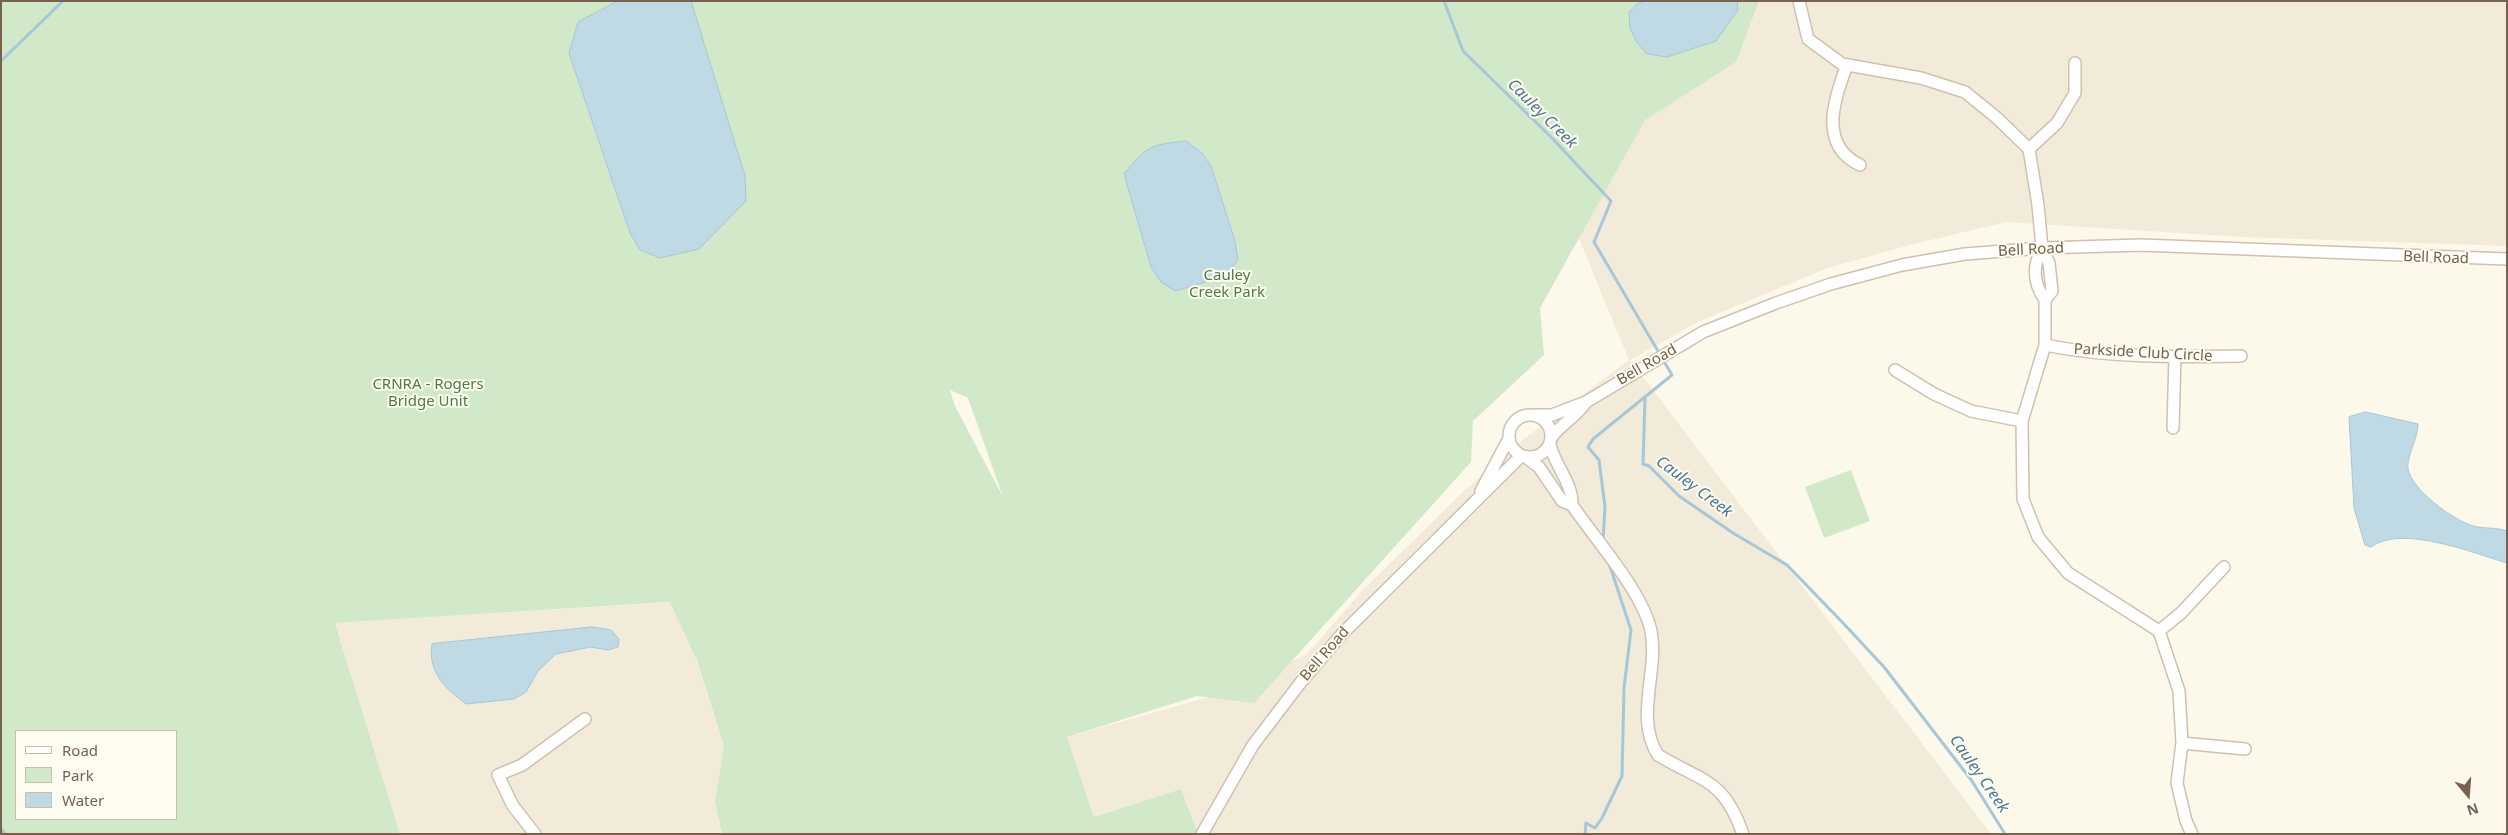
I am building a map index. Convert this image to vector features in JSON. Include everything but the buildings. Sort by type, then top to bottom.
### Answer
[{"type":"street","points":[[1799,1],[1808,39],[1847,65],[1921,78],[1965,92],[1998,118],[2029,149],[2038,205],[2042,248],[2050,263],[2052,291],[2045,300],[2045,345],[2022,421],[2023,499],[2038,537],[2068,573],[2159,631],[2179,691],[2182,743],[2177,782],[2186,821],[2192,834]]},
{"type":"street","points":[[2029,149],[2057,123],[2075,93],[2075,63]]},
{"type":"street","points":[[1847,65],[1834,97],[1833,128],[1839,148],[1847,159],[1860,164]]},
{"type":"street","name":"Bell Road","points":[[1478,498],[1508,440],[1508,432],[1515,420],[1522,416],[1552,415],[1586,402],[1632,372],[1703,332],[1831,284],[1902,265],[1965,254],[2042,248],[2141,245],[2507,259]]},
{"type":"street","name":"Parkside Club Circle","points":[[2045,345],[2072,350],[2175,357],[2241,356]]},
{"type":"street","points":[[2173,428],[2175,357]]},
{"type":"street","points":[[1895,370],[1934,394],[1971,411],[2022,421]]},
{"type":"street","name":"Bell Road","points":[[1202,834],[1253,745],[1301,682],[1342,634],[1478,498],[1524,457],[1540,455],[1558,429],[1580,411],[1586,402]]},
{"type":"street","points":[[1536,415],[1548,424],[1552,457],[1572,494],[1572,505]]},
{"type":"street","points":[[1508,440],[1510,446],[1539,467],[1562,501],[1572,505],[1636,594],[1647,615],[1651,632],[1652,663],[1648,703],[1648,733],[1658,755],[1712,783],[1725,796],[1743,834]]},
{"type":"street","points":[[2159,631],[2181,613],[2224,567]]},
{"type":"street","points":[[535,834],[513,806],[498,775],[522,765],[585,719]]},
{"type":"street","points":[[2182,743],[2245,749]]},
{"type":"shaded area","points":[[1481,1],[2507,1],[2507,246],[2242,237],[2006,222],[1910,245],[1828,268],[1700,321],[1630,360],[1991,834],[1198,834],[1181,789],[1094,817],[1067,737],[1227,692],[1307,654],[1362,591],[1465,490],[1520,442],[1629,360]]},
{"type":"shaded area","points":[[677,602],[725,749],[715,802],[722,834],[400,834],[335,623]]},
{"type":"green space","points":[[1,1],[1759,1],[1736,62],[1645,120],[1540,308],[1544,355],[1473,421],[1471,462],[1254,703],[1197,696],[1067,737],[1094,817],[1181,789],[1198,834],[722,834],[715,802],[724,746],[697,661],[670,602],[335,623],[400,834],[1,834]],"holes":[[[950,390],[968,398],[1003,497],[955,406]]]},
{"type":"green space","points":[[1851,470],[1870,521],[1824,538],[1805,487]]},
{"type":"water","points":[[618,1],[691,1],[745,176],[746,201],[699,249],[660,258],[640,250],[630,233],[569,53],[578,22]]},
{"type":"water","points":[[1645,1],[1737,1],[1738,10],[1716,41],[1667,57],[1647,54],[1637,43],[1630,28],[1629,12],[1636,5]]},
{"type":"water","points":[[1186,141],[1202,153],[1211,166],[1235,241],[1238,260],[1226,276],[1175,291],[1161,282],[1151,267],[1124,174],[1150,148]]},
{"type":"water","points":[[2366,412],[2418,424],[2408,464],[2411,477],[2425,495],[2455,518],[2473,526],[2507,531],[2507,563],[2457,547],[2419,539],[2401,538],[2384,541],[2371,547],[2365,545],[2354,508],[2349,417]]},
{"type":"water","points":[[592,627],[611,630],[619,639],[618,647],[608,650],[591,647],[556,654],[538,671],[526,692],[514,699],[466,704],[445,686],[432,663],[432,644]]},
{"type":"waterway","points":[[1,61],[63,1]]},
{"type":"waterway","name":"Cauley Creek","points":[[1444,1],[1463,51],[1551,137],[1611,201],[1594,242],[1672,375],[1593,439],[1588,447],[1599,460],[1605,507],[1603,542]]},
{"type":"waterway","name":"Cauley Creek","points":[[1645,398],[1643,464],[1649,466],[1679,496],[1733,533],[1787,565],[1884,667],[1972,781],[2005,834]]},
{"type":"waterway","points":[[1585,834],[1586,823],[1595,828],[1602,818],[1622,776],[1624,688],[1631,630],[1609,563]]},
{"type":"waterway","points":[[1,828],[5,834]]},
{"type":"park label","name":"Cauley Creek Park","points":[[1227,284]]},
{"type":"park label","name":"CRNRA - Rogers Bridge Unit","points":[[428,394]]}]
